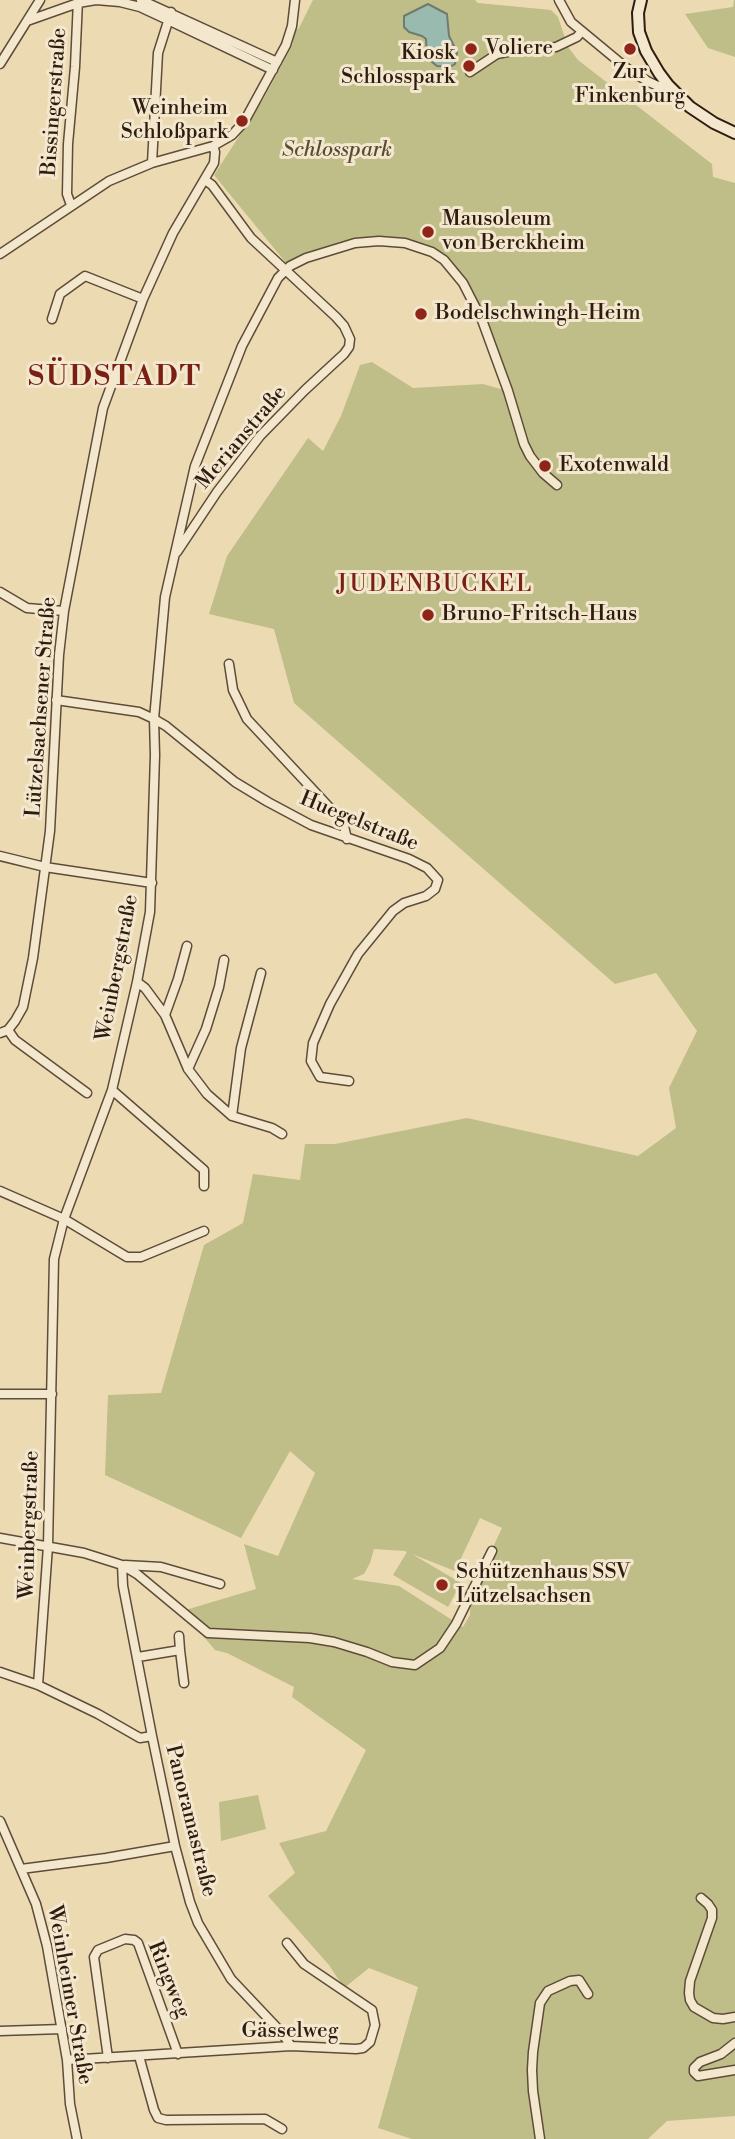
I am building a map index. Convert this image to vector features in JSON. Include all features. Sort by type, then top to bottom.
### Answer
[{"type":"main road","points":[[641,0],[638,19],[640,38],[651,61],[668,85],[701,115],[735,133]]},
{"type":"street","points":[[0,64],[40,0]]},
{"type":"street","points":[[27,21],[78,2],[96,0],[120,2],[169,16]]},
{"type":"street","points":[[141,0],[275,66]]},
{"type":"street","points":[[0,254],[109,181],[152,163],[226,140],[240,127],[289,39],[295,0]]},
{"type":"street","points":[[552,0],[563,10]]},
{"type":"street","points":[[559,0],[570,22],[642,79],[659,86],[668,85]]},
{"type":"street","name":"Bissingerstraße","points":[[71,205],[67,194],[68,144],[78,2]]},
{"type":"street","points":[[152,163],[158,53],[169,16]]},
{"type":"street","points":[[470,72],[497,54],[527,48],[556,47],[577,37],[582,31]]},
{"type":"street","name":"Lützelsachsener Straße","points":[[4,1031],[15,1021],[23,1007],[33,958],[50,831],[56,700],[64,611],[103,408],[143,299],[173,233],[214,163],[213,146]]},
{"type":"street","points":[[205,180],[212,185],[251,238],[286,271],[306,258],[336,248],[379,241],[405,243],[432,252],[444,260],[463,283],[478,312],[508,391],[524,444],[536,464],[557,485]]},
{"type":"street","name":"Merianstraße","points":[[172,560],[217,492],[260,436],[340,359],[349,347],[350,339],[344,326],[286,271]]},
{"type":"street","name":"Weinbergstraße","points":[[38,1685],[48,1546],[54,1259],[64,1219],[112,1090],[150,912],[154,719],[161,625],[172,560],[195,466],[218,405],[242,346],[278,278],[286,271]]},
{"type":"street","points":[[52,319],[60,294],[85,276],[143,299]]},
{"type":"street","points":[[0,593],[27,608],[64,611]]},
{"type":"street","points":[[229,664],[233,690],[247,719],[343,822],[347,839]]},
{"type":"street","name":"Huegelstraße","points":[[56,700],[139,712],[154,719],[246,789],[311,825],[409,859],[428,868],[439,880],[435,889],[393,911],[358,954],[330,1004],[313,1043],[311,1061],[320,1077],[349,1080]]},
{"type":"street","points":[[0,856],[46,867],[152,883]]},
{"type":"street","points":[[165,1015],[187,946]]},
{"type":"street","points":[[188,1069],[206,1029],[224,960]]},
{"type":"street","points":[[232,1116],[241,1048],[261,974]]},
{"type":"street","points":[[137,982],[145,988],[165,1015],[188,1069],[207,1094],[232,1116],[282,1133]]},
{"type":"street","points":[[4,1031],[87,1093]]},
{"type":"street","points":[[112,1090],[204,1170],[204,1186]]},
{"type":"street","points":[[0,1191],[64,1219],[120,1255],[134,1258],[204,1231]]},
{"type":"street","points":[[0,1394],[52,1394]]},
{"type":"street","points":[[0,1538],[83,1553],[122,1565],[137,1574],[208,1633],[310,1638],[334,1642],[392,1662],[415,1665],[440,1648],[456,1624],[492,1551]]},
{"type":"street","points":[[122,1565],[162,1567],[220,1584]]},
{"type":"street","name":"Panoramastraße","points":[[122,1565],[123,1586],[175,1846],[198,1923],[231,1979],[291,2046]]},
{"type":"street","points":[[178,1636],[184,1684]]},
{"type":"street","points":[[138,1657],[180,1650]]},
{"type":"street","points":[[0,1672],[38,1685],[140,1738],[152,1736]]},
{"type":"street","name":"Weinheimer Straße","points":[[0,1821],[36,1903],[47,1946],[67,2060],[70,2104],[77,2139]]},
{"type":"street","points":[[21,1869],[175,1846]]},
{"type":"street","points":[[701,1898],[712,1910],[712,1918],[690,1982],[690,2000],[694,2007],[713,2018],[735,2017]]},
{"type":"street","name":"Ringweg","points":[[108,2058],[94,1956],[98,1950],[125,1940],[138,1943],[178,2053]]},
{"type":"street","name":"Gässelweg","points":[[67,2060],[291,2046],[363,2048],[370,2042],[375,2025],[372,2010],[304,1964],[287,1943]]},
{"type":"street","points":[[540,2139],[532,2070],[541,2003],[548,1992],[570,1981],[579,1980],[588,1994]]},
{"type":"street","points":[[0,2031],[62,2029]]},
{"type":"street","points":[[735,2043],[721,2054],[700,2062],[694,2072],[698,2076],[735,2070]]},
{"type":"street","points":[[139,2056],[158,2118],[265,2119],[282,2129]]},
{"type":"green space","name":"Schlosspark","points":[[313,0],[475,0],[478,3],[551,10],[558,17],[568,47],[578,60],[712,164],[713,177],[735,183],[735,2116],[667,2121],[648,2139],[412,2139],[378,2128],[418,1987],[369,1968],[344,1988],[329,1965],[268,1896],[295,1873],[279,1843],[326,1831],[366,1750],[292,1697],[294,1687],[227,1653],[215,1650],[182,1611],[256,1589],[244,1544],[278,1556],[315,1473],[290,1451],[241,1538],[105,1475],[108,1395],[161,1393],[204,1245],[243,1223],[253,1174],[300,1180],[305,1144],[335,1144],[467,1118],[638,1156],[676,1128],[669,1088],[697,1031],[656,973],[615,984],[294,703],[274,629],[209,614],[227,556],[308,438],[323,451],[341,416],[360,365],[372,362],[413,388],[483,384],[514,393],[486,324],[456,267],[446,257],[376,238],[345,241],[307,253],[287,264],[214,175],[264,98],[292,46],[295,31]],"holes":[[[480,1518],[502,1528],[477,1581],[471,1587],[470,1615],[463,1627],[399,1586],[352,1579],[364,1574],[374,1549],[405,1551],[407,1552],[393,1575],[448,1607],[461,1583],[412,1554],[455,1571]]]},
{"type":"green space","points":[[734,0],[735,57],[708,48],[685,14],[733,7]]},
{"type":"green space","points":[[258,1795],[266,1829],[221,1841],[219,1802]]},
{"type":"water","points":[[428,4],[447,14],[449,36],[457,52],[455,64],[450,67],[437,66],[432,62],[427,55],[426,39],[404,27],[404,16]]},
{"type":"place","name":"Voliere","points":[[471,49]]},
{"type":"place","name":"Zur Finkenburg","points":[[630,49]]},
{"type":"place","name":"Kiosk Schlosspark","points":[[469,66]]},
{"type":"place","name":"Weinheim Schloßpark","points":[[242,121]]},
{"type":"place","name":"Mausoleum von Berckheim","points":[[428,232]]},
{"type":"place","name":"Bodelschwingh-Heim","points":[[421,314]]},
{"type":"place","name":"Exotenwald","points":[[545,466]]},
{"type":"place","name":"Bruno-Fritsch-Haus","points":[[428,615]]},
{"type":"place","name":"Schützenhaus SSV Lützelsachsen","points":[[442,1585]]},
{"type":"district","name":"SÜDSTADT","points":[[115,378]]},
{"type":"district","name":"JUDENBUCKEL","points":[[435,585]]}]
